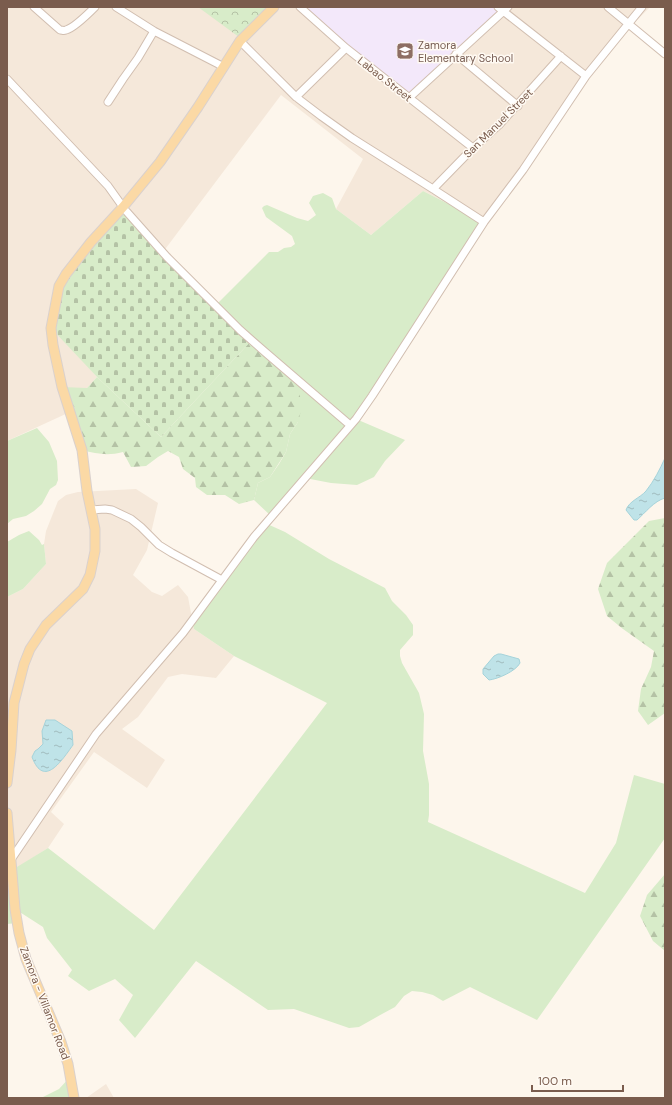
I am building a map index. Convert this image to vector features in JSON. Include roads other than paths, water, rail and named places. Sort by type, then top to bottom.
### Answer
[{"type":"main road","points":[[7,784],[14,703],[24,664],[30,649],[46,625],[83,589],[90,575],[95,551],[95,529],[87,491],[82,450],[62,387],[53,345],[51,328],[59,286],[66,274],[91,242],[125,210],[160,162],[224,68],[240,41],[274,7]]},
{"type":"main road","name":"Zamora - Villamor Road","points":[[7,813],[9,861],[19,933],[26,959],[61,1042],[68,1064],[74,1098]]},
{"type":"street","points":[[34,7],[60,30],[67,30],[95,7]]},
{"type":"street","points":[[116,7],[154,31],[224,68]]},
{"type":"street","name":"Labao Street","points":[[300,7],[346,48],[473,148]]},
{"type":"street","points":[[608,7],[665,54]]},
{"type":"street","points":[[9,861],[96,734],[183,633],[265,523],[350,425],[372,396],[484,222],[523,170],[586,76],[642,7]]},
{"type":"street","points":[[409,98],[503,8],[586,76]]},
{"type":"street","points":[[108,102],[138,58],[154,31]]},
{"type":"street","points":[[240,41],[296,97],[321,116],[352,138],[484,222]]},
{"type":"street","points":[[296,97],[346,48]]},
{"type":"street","points":[[456,54],[518,105]]},
{"type":"street","name":"San Manuel Street","points":[[433,189],[473,148],[499,125],[561,56]]},
{"type":"street","points":[[7,79],[108,186],[125,210],[167,257],[240,330],[350,425]]},
{"type":"street","points":[[91,510],[112,510],[131,519],[159,545],[222,580]]},
{"type":"water","points":[[665,458],[665,498],[653,504],[637,520],[634,520],[626,510],[627,507],[646,491],[657,475]]},
{"type":"water","points":[[498,654],[519,659],[520,663],[515,669],[506,674],[489,680],[483,674],[483,669],[494,656]]},
{"type":"water","points":[[46,720],[55,720],[72,731],[73,745],[64,758],[53,769],[42,771],[32,757],[35,751],[43,744],[42,731]]},
{"type":"place","name":"Zamora Elementary School","points":[[405,51]]}]
